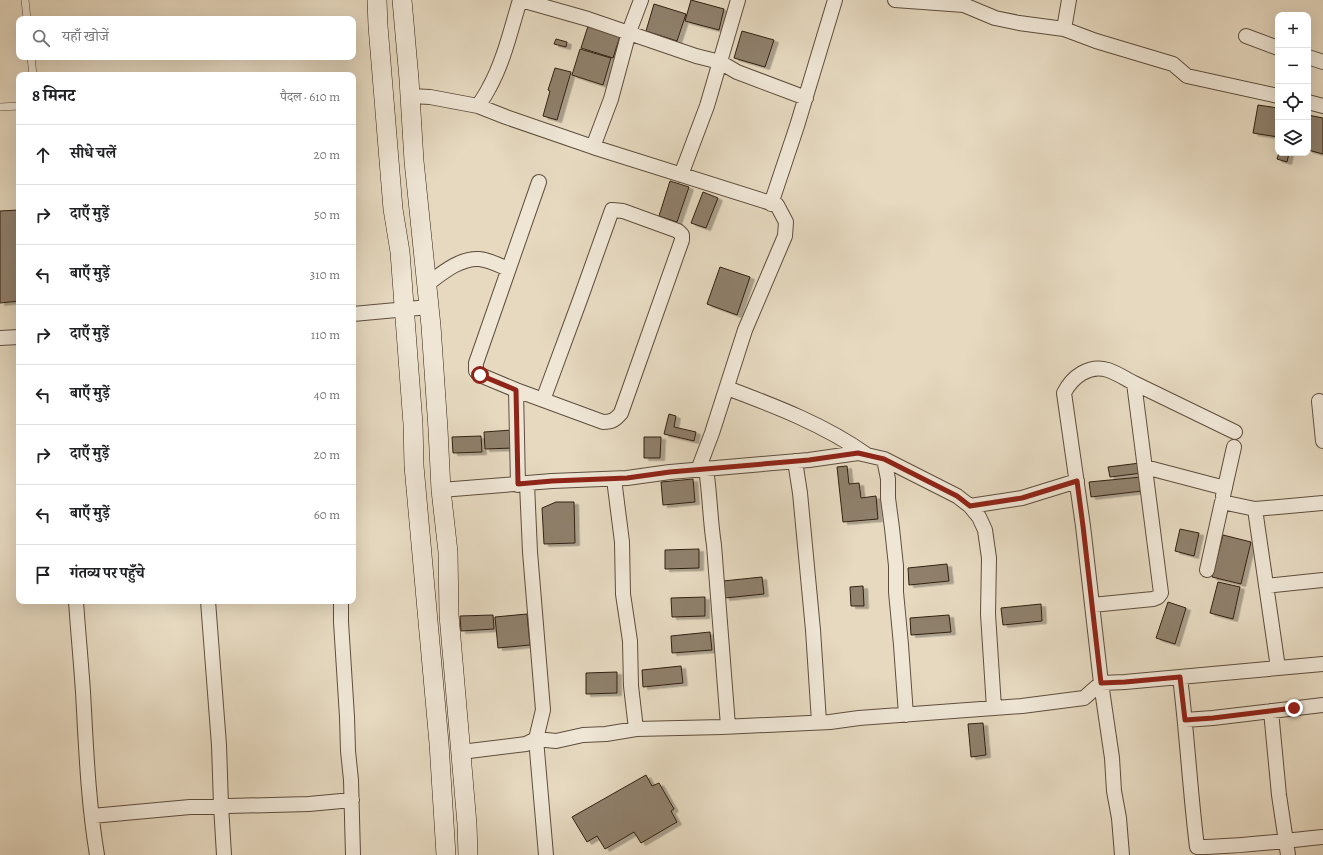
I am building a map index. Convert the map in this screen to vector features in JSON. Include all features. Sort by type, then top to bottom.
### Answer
[{"type":"street","points":[[376,0],[393,202],[400,252],[414,466],[439,743],[446,855]]},
{"type":"street","points":[[402,0],[414,161],[429,307],[441,490],[448,552],[449,615],[467,824],[468,855]]},
{"type":"street","points":[[478,106],[494,79],[521,0],[629,32],[696,56],[720,62],[737,72],[806,98]]},
{"type":"street","points":[[593,147],[611,100],[629,32],[641,0]]},
{"type":"street","points":[[681,175],[707,106],[738,0]]},
{"type":"street","points":[[771,204],[806,98],[835,0]]},
{"type":"street","points":[[895,0],[963,3],[996,18],[1019,23],[1064,29],[1096,41],[1173,64],[1187,76],[1275,95]]},
{"type":"street","points":[[1064,29],[1069,0]]},
{"type":"street","points":[[1246,36],[1275,47]]},
{"type":"street","points":[[1311,58],[1323,62]]},
{"type":"street","points":[[410,96],[430,97],[478,106],[593,147],[777,206],[786,222],[785,236],[745,330],[702,470],[709,489],[710,521],[714,545],[728,726]]},
{"type":"street","points":[[1311,103],[1323,106]]},
{"type":"street","points":[[539,182],[477,358],[476,371],[480,375],[516,390],[543,400],[603,422],[616,420],[620,413],[682,240],[682,234],[678,231],[623,212],[612,210],[543,400]]},
{"type":"street","points":[[426,285],[460,263],[477,259],[508,269]]},
{"type":"street","points":[[356,314],[429,307]]},
{"type":"street","points":[[0,338],[16,337]]},
{"type":"street","points":[[1122,855],[1119,818],[1114,791],[1112,758],[1101,683],[1083,526],[1064,393],[1068,385],[1075,378],[1086,371],[1095,368],[1108,370],[1235,432]]},
{"type":"street","points":[[1092,605],[1153,599],[1158,597],[1161,593],[1134,383]]},
{"type":"street","points":[[727,388],[803,418],[855,446],[868,455]]},
{"type":"street","points":[[516,390],[543,710],[536,739],[546,855]]},
{"type":"street","points":[[1319,401],[1323,441]]},
{"type":"street","points":[[1207,570],[1234,447]]},
{"type":"street","points":[[441,490],[552,481],[614,479],[858,453],[884,459],[957,496],[970,506],[979,517],[985,530],[989,558],[988,607],[994,708]]},
{"type":"street","points":[[884,459],[888,479],[888,498],[896,566],[896,592],[906,715]]},
{"type":"street","points":[[794,461],[800,493],[813,630],[819,722]]},
{"type":"street","points":[[1145,467],[1225,488]]},
{"type":"street","points":[[614,479],[622,542],[623,594],[630,641],[631,686],[636,729]]},
{"type":"street","points":[[970,506],[1022,498],[1077,481]]},
{"type":"street","points":[[1222,502],[1255,509],[1323,503]]},
{"type":"street","points":[[1255,509],[1278,668]]},
{"type":"street","points":[[1266,586],[1323,580]]},
{"type":"street","points":[[76,604],[86,748],[92,816],[98,855]]},
{"type":"street","points":[[208,604],[219,745],[220,806],[224,855]]},
{"type":"street","points":[[341,604],[348,751],[352,800],[353,855]]},
{"type":"street","points":[[461,752],[526,744],[536,739],[556,741],[583,735],[606,734],[636,729],[819,722],[994,708],[1084,698],[1101,683],[1323,664]]},
{"type":"street","points":[[1180,677],[1197,847],[1246,845],[1323,837]]},
{"type":"street","points":[[1185,720],[1323,705]]},
{"type":"street","points":[[1271,711],[1279,795],[1288,855]]},
{"type":"street","points":[[92,816],[176,808],[309,804],[352,800]]},
{"type":"lane","points":[[25,0],[27,16]]},
{"type":"lane","points":[[31,60],[33,72]]},
{"type":"lane","points":[[0,107],[16,106]]},
{"type":"building","points":[[691,0],[724,9],[719,30],[685,21]]},
{"type":"building","points":[[654,4],[686,14],[677,41],[646,31]]},
{"type":"building","points":[[589,23],[621,33],[613,58],[581,48]]},
{"type":"building","points":[[742,31],[774,40],[765,67],[734,58]]},
{"type":"building","points":[[556,39],[567,42],[566,47],[554,44]]},
{"type":"building","points":[[580,49],[611,58],[603,85],[572,75]]},
{"type":"building","points":[[555,68],[571,72],[557,120],[543,116],[550,91],[548,90]]},
{"type":"building","points":[[1258,105],[1275,108],[1275,137],[1253,133]]},
{"type":"building","points":[[1311,116],[1323,118],[1323,154],[1311,151]]},
{"type":"building","points":[[1278,156],[1288,156],[1287,162],[1277,159]]},
{"type":"building","points":[[670,181],[689,187],[677,222],[659,216]]},
{"type":"building","points":[[703,192],[718,198],[706,228],[691,223]]},
{"type":"building","points":[[16,210],[16,301],[0,303],[0,211]]},
{"type":"building","points":[[720,267],[750,277],[737,315],[707,304]]},
{"type":"building","points":[[669,414],[676,416],[674,427],[696,432],[694,441],[664,434]]},
{"type":"building","points":[[512,430],[513,448],[485,449],[484,432]]},
{"type":"building","points":[[481,436],[482,452],[453,453],[452,437]]},
{"type":"building","points":[[644,437],[661,437],[660,458],[644,458]]},
{"type":"building","points":[[1140,463],[1142,473],[1110,477],[1108,467]]},
{"type":"building","points":[[847,466],[849,484],[859,483],[861,498],[876,496],[878,519],[843,522],[837,467]]},
{"type":"building","points":[[1141,477],[1142,491],[1091,497],[1089,482]]},
{"type":"building","points":[[693,479],[695,502],[663,505],[661,482]]},
{"type":"building","points":[[556,502],[574,502],[575,543],[544,544],[542,508]]},
{"type":"building","points":[[1180,529],[1199,533],[1194,556],[1175,551]]},
{"type":"building","points":[[1223,535],[1251,542],[1241,584],[1212,577]]},
{"type":"building","points":[[699,549],[699,568],[665,569],[665,550]]},
{"type":"building","points":[[947,564],[949,581],[909,585],[908,568]]},
{"type":"building","points":[[762,577],[764,594],[725,598],[723,581]]},
{"type":"building","points":[[1218,582],[1240,587],[1233,619],[1210,613]]},
{"type":"building","points":[[863,586],[864,606],[851,606],[850,587]]},
{"type":"building","points":[[705,597],[705,616],[672,617],[671,598]]},
{"type":"building","points":[[1168,602],[1186,608],[1175,644],[1156,638]]},
{"type":"building","points":[[1041,604],[1042,621],[1003,625],[1001,608]]},
{"type":"building","points":[[527,614],[530,645],[498,648],[495,617]]},
{"type":"building","points":[[493,615],[494,629],[461,631],[460,616]]},
{"type":"building","points":[[949,615],[951,632],[911,635],[910,618]]},
{"type":"building","points":[[710,632],[712,650],[672,653],[671,636]]},
{"type":"building","points":[[681,666],[683,683],[643,687],[642,670]]},
{"type":"building","points":[[617,672],[617,693],[586,694],[586,673]]},
{"type":"building","points":[[983,723],[986,755],[971,757],[968,724]]},
{"type":"building","points":[[646,775],[652,786],[659,783],[674,809],[671,811],[677,822],[641,843],[634,832],[605,849],[597,836],[587,842],[572,817]]},
{"type":"route","points":[[480,375],[516,390],[518,484],[627,478],[670,472],[809,460],[858,453],[884,459],[957,496],[970,506],[1022,498],[1077,481],[1101,683],[1180,677],[1185,720],[1294,708]]}]
